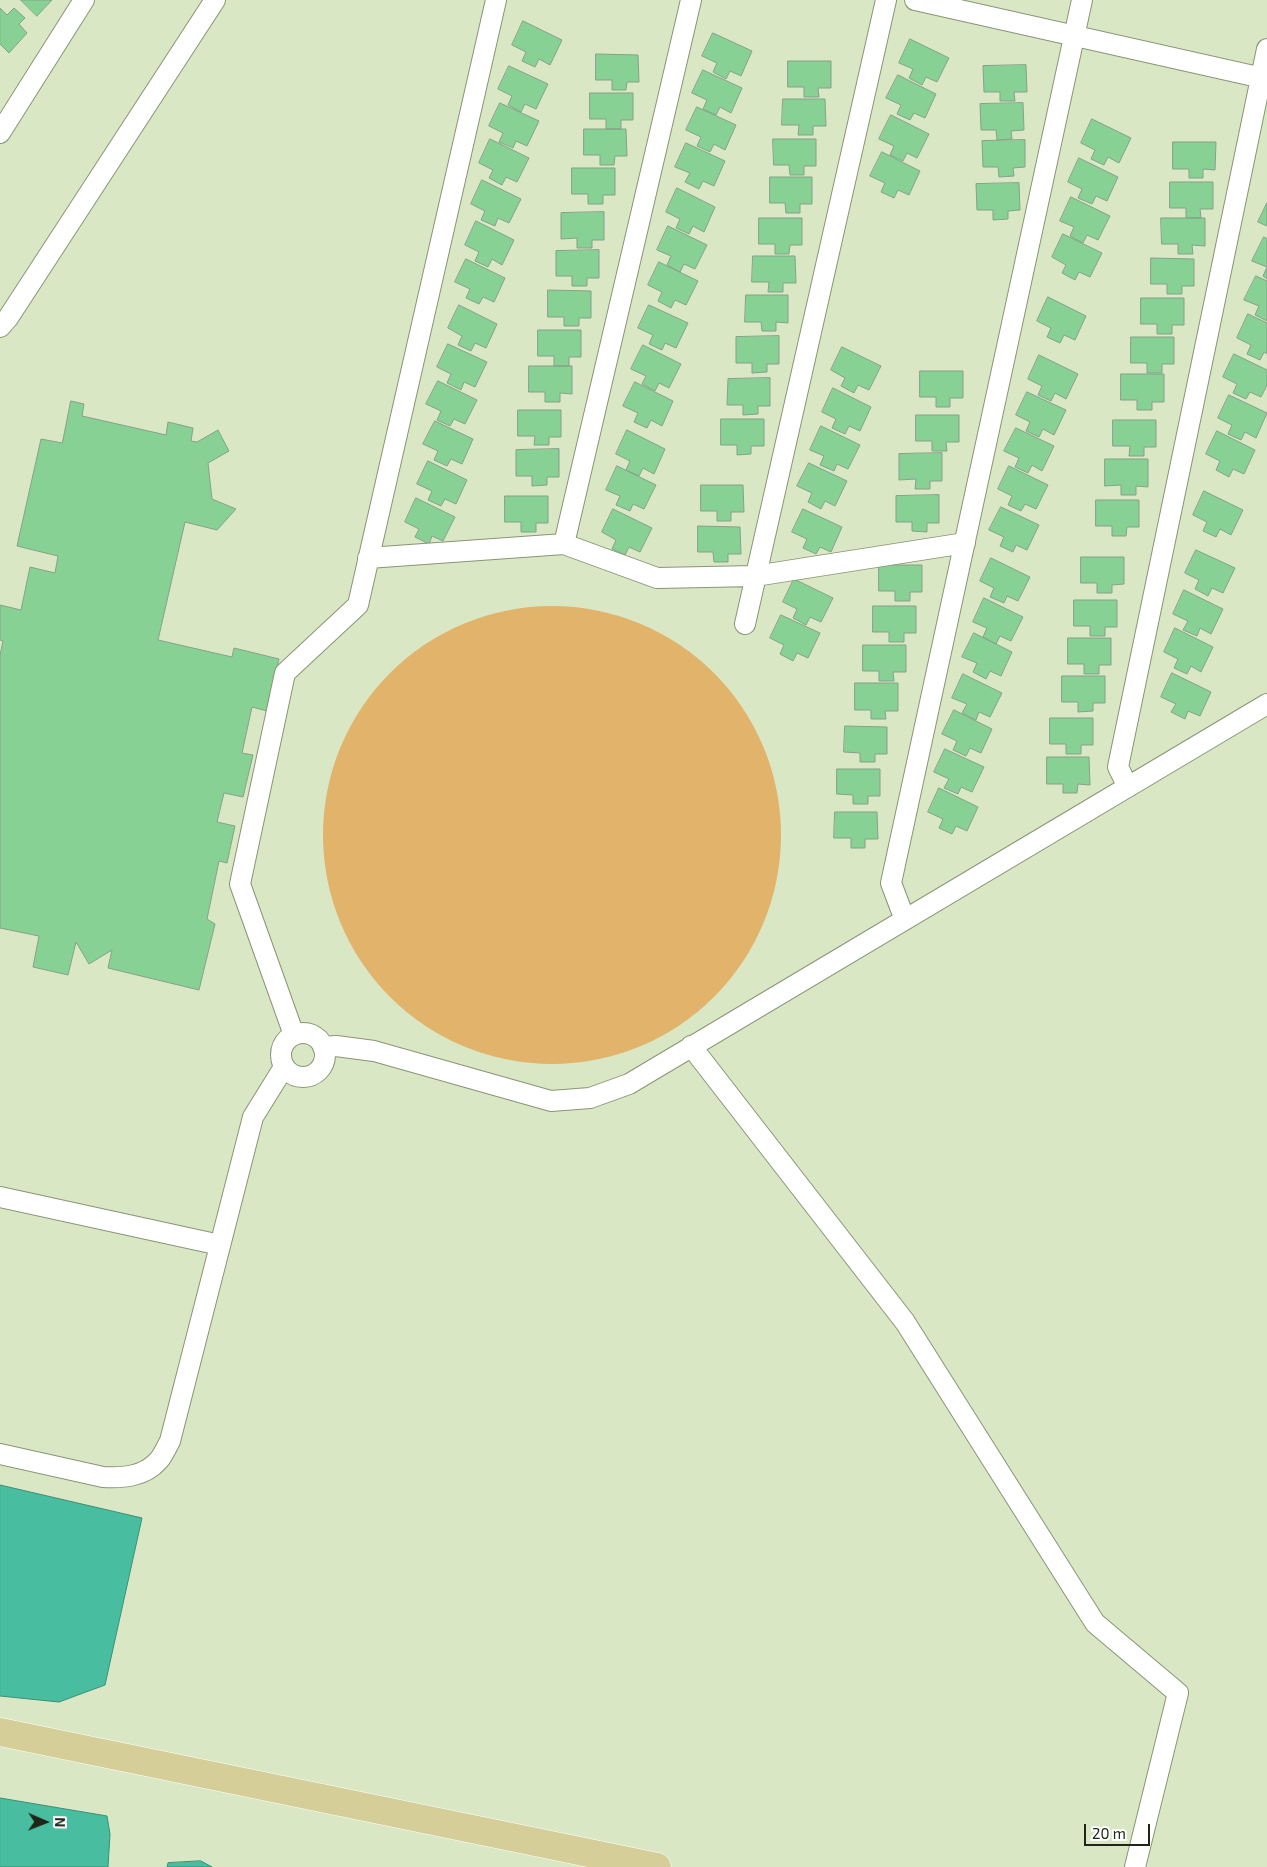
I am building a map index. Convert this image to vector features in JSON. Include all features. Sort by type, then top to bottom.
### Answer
[{"type":"main road","points":[[0,1732],[657,1867]]},
{"type":"street","points":[[0,133],[84,0]]},
{"type":"street","points":[[0,328],[215,0]]},
{"type":"street","points":[[294,1035],[240,884],[285,673],[358,605],[496,0]]},
{"type":"street","points":[[564,544],[691,0]]},
{"type":"street","points":[[745,624],[886,0]]},
{"type":"street","points":[[915,0],[1264,78]]},
{"type":"street","points":[[904,920],[891,883],[1082,0]]},
{"type":"street","points":[[1128,787],[1118,767],[1264,78],[1267,49]]},
{"type":"street","points":[[368,558],[564,544],[657,578],[755,576],[965,542]]},
{"type":"street","points":[[323,1046],[374,1050],[551,1101],[590,1098],[629,1084],[1267,704]]},
{"type":"street","points":[[301,1033],[314,1036],[323,1046],[324,1060],[321,1067],[311,1075],[304,1077],[296,1076],[284,1067],[281,1052],[288,1039],[294,1035],[301,1033]]},
{"type":"street","points":[[691,1046],[905,1322],[1095,1623],[1178,1693],[1135,1867]]},
{"type":"street","points":[[0,1454],[103,1477],[120,1478],[142,1473],[157,1462],[170,1441],[253,1117],[284,1067]]},
{"type":"street","points":[[0,1197],[220,1245]]},
{"type":"shaded area","points":[[552,606],[597,610],[640,623],[679,645],[714,673],[742,708],[764,747],[777,790],[781,835],[777,880],[764,923],[742,962],[714,997],[679,1025],[640,1047],[597,1060],[552,1064],[507,1060],[464,1047],[425,1025],[390,997],[362,962],[340,923],[327,880],[323,835],[327,790],[340,747],[362,708],[390,673],[425,645],[464,623],[507,610]]},
{"type":"water","points":[[0,1485],[142,1518],[105,1685],[59,1702],[0,1696]]},
{"type":"water","points":[[0,1798],[107,1816],[110,1834],[108,1867],[0,1867]]},
{"type":"water","points":[[201,1861],[212,1867],[167,1867],[168,1863]]},
{"type":"building","points":[[21,0],[52,0],[37,16]]},
{"type":"building","points":[[0,8],[7,15],[14,8],[25,18],[19,24],[27,33],[9,53],[0,44]]},
{"type":"building","points":[[523,21],[562,40],[550,65],[539,59],[535,67],[522,61],[526,52],[512,45]]},
{"type":"building","points":[[713,33],[752,51],[741,76],[730,71],[726,79],[713,72],[717,63],[702,56]]},
{"type":"building","points":[[910,39],[949,58],[937,82],[926,77],[922,85],[909,78],[913,69],[899,63]]},
{"type":"building","points":[[596,54],[638,55],[639,82],[627,82],[626,90],[612,90],[612,80],[596,80]]},
{"type":"building","points":[[788,61],[831,61],[831,88],[818,88],[819,97],[804,97],[804,87],[788,87]]},
{"type":"building","points":[[1026,65],[1027,92],[1014,92],[1015,101],[1000,101],[1000,92],[984,92],[983,66]]},
{"type":"building","points":[[509,66],[548,84],[536,109],[525,104],[521,112],[508,105],[512,96],[498,89]]},
{"type":"building","points":[[703,70],[742,88],[731,113],[720,107],[716,115],[703,109],[707,100],[692,93]]},
{"type":"building","points":[[898,75],[936,94],[925,118],[914,113],[910,120],[897,114],[901,105],[886,98]]},
{"type":"building","points":[[590,93],[633,93],[633,120],[621,120],[621,129],[606,129],[606,119],[590,119]]},
{"type":"building","points":[[783,99],[825,99],[826,126],[813,126],[813,135],[798,135],[799,125],[782,125]]},
{"type":"building","points":[[500,103],[539,121],[527,146],[516,141],[513,148],[499,142],[503,133],[489,126]]},
{"type":"building","points":[[1023,103],[1024,130],[1011,131],[1012,139],[997,140],[996,130],[981,130],[980,104]]},
{"type":"building","points":[[697,107],[736,125],[725,150],[714,144],[710,152],[697,146],[701,137],[686,130]]},
{"type":"building","points":[[891,115],[929,134],[917,158],[907,153],[903,161],[890,155],[894,146],[879,139]]},
{"type":"building","points":[[1092,119],[1131,138],[1119,163],[1108,157],[1104,165],[1091,159],[1095,150],[1081,143]]},
{"type":"building","points":[[584,129],[626,129],[627,156],[615,156],[614,165],[600,165],[600,155],[584,155]]},
{"type":"building","points":[[490,139],[529,158],[517,182],[506,177],[502,185],[489,178],[493,170],[479,163]]},
{"type":"building","points":[[773,139],[816,139],[816,166],[804,166],[804,175],[790,175],[789,165],[774,165]]},
{"type":"building","points":[[1025,140],[1025,167],[1013,168],[1014,176],[999,177],[998,167],[983,167],[982,141]]},
{"type":"building","points":[[1173,142],[1216,142],[1215,170],[1203,169],[1203,178],[1189,178],[1189,169],[1173,169]]},
{"type":"building","points":[[686,143],[725,161],[714,186],[703,181],[699,189],[685,182],[690,173],[675,167]]},
{"type":"building","points":[[882,152],[920,171],[909,195],[898,190],[894,198],[881,192],[885,183],[870,176]]},
{"type":"building","points":[[1079,158],[1118,177],[1107,201],[1096,196],[1092,204],[1078,198],[1082,189],[1068,182]]},
{"type":"building","points":[[572,168],[615,168],[615,195],[603,195],[603,204],[588,204],[588,194],[572,194]]},
{"type":"building","points":[[770,177],[812,177],[812,204],[800,204],[800,213],[786,213],[785,203],[770,203]]},
{"type":"building","points":[[482,180],[521,199],[509,223],[498,218],[495,226],[481,220],[485,211],[471,204]]},
{"type":"building","points":[[1170,182],[1213,182],[1213,209],[1200,209],[1201,218],[1186,218],[1186,208],[1170,208]]},
{"type":"building","points":[[1019,183],[1020,210],[1008,211],[1008,219],[993,220],[993,210],[977,210],[976,184]]},
{"type":"building","points":[[677,188],[715,207],[704,232],[693,226],[689,234],[676,228],[680,219],[666,212]]},
{"type":"building","points":[[1071,197],[1110,216],[1098,240],[1087,235],[1083,243],[1070,236],[1074,227],[1060,221]]},
{"type":"building","points":[[1267,203],[1267,226],[1258,222]]},
{"type":"building","points":[[604,212],[604,240],[592,240],[592,248],[577,248],[577,238],[561,239],[561,213]]},
{"type":"building","points":[[759,218],[802,218],[802,245],[790,245],[789,254],[775,254],[775,244],[759,244]]},
{"type":"building","points":[[1161,218],[1205,218],[1205,246],[1192,245],[1193,254],[1178,254],[1178,244],[1162,244]]},
{"type":"building","points":[[476,221],[514,240],[502,265],[492,259],[488,267],[475,261],[479,252],[465,245]]},
{"type":"building","points":[[668,226],[707,245],[695,269],[684,264],[680,272],[667,265],[671,256],[657,250]]},
{"type":"building","points":[[1063,234],[1102,253],[1090,277],[1079,272],[1075,280],[1062,273],[1066,265],[1052,257]]},
{"type":"building","points":[[1264,237],[1267,239],[1267,267],[1252,261]]},
{"type":"building","points":[[599,250],[599,278],[587,278],[587,286],[572,286],[572,276],[556,276],[556,251]]},
{"type":"building","points":[[753,256],[795,256],[796,283],[783,283],[783,292],[768,292],[769,282],[752,282]]},
{"type":"building","points":[[1151,258],[1194,259],[1194,286],[1182,286],[1182,294],[1167,294],[1167,284],[1151,284]]},
{"type":"building","points":[[466,259],[505,278],[494,302],[483,297],[479,304],[466,298],[470,289],[455,282]]},
{"type":"building","points":[[659,262],[698,281],[686,305],[675,300],[671,308],[658,301],[662,292],[648,285]]},
{"type":"building","points":[[1267,267],[1267,279],[1263,276]]},
{"type":"building","points":[[1256,276],[1267,281],[1267,321],[1255,315],[1259,306],[1244,300]]},
{"type":"building","points":[[548,290],[591,291],[591,318],[579,318],[579,326],[564,326],[564,317],[548,317]]},
{"type":"building","points":[[746,295],[788,295],[788,323],[776,322],[776,331],[762,331],[761,322],[745,322]]},
{"type":"building","points":[[1048,297],[1086,316],[1075,340],[1064,335],[1060,343],[1047,337],[1051,328],[1037,321]]},
{"type":"building","points":[[1141,298],[1184,298],[1184,325],[1172,325],[1172,334],[1157,334],[1157,324],[1141,324]]},
{"type":"building","points":[[459,305],[497,324],[486,348],[475,343],[471,351],[458,345],[462,336],[448,328]]},
{"type":"building","points":[[649,305],[688,323],[676,348],[665,343],[662,350],[649,344],[653,335],[638,328]]},
{"type":"building","points":[[1248,314],[1267,323],[1267,354],[1264,352],[1260,360],[1247,354],[1251,345],[1237,338]]},
{"type":"building","points":[[538,330],[581,330],[581,357],[569,357],[569,366],[554,366],[554,356],[538,356]]},
{"type":"building","points":[[779,336],[779,364],[767,364],[767,372],[752,373],[752,363],[736,363],[736,337]]},
{"type":"building","points":[[1131,337],[1174,337],[1174,364],[1162,364],[1162,373],[1147,373],[1147,363],[1131,363]]},
{"type":"building","points":[[448,344],[487,362],[475,387],[464,382],[461,390],[447,383],[451,374],[437,367]]},
{"type":"building","points":[[643,345],[681,364],[669,388],[659,383],[655,391],[642,384],[646,376],[631,369]]},
{"type":"building","points":[[842,347],[881,366],[869,390],[858,385],[854,393],[841,386],[845,378],[831,370]]},
{"type":"building","points":[[1234,354],[1267,370],[1267,385],[1261,397],[1250,392],[1246,399],[1233,393],[1237,384],[1223,377]]},
{"type":"building","points":[[1039,355],[1078,374],[1066,399],[1055,393],[1051,401],[1038,395],[1042,386],[1028,379]]},
{"type":"building","points":[[529,366],[572,366],[572,394],[560,393],[560,402],[545,402],[545,392],[529,392]]},
{"type":"building","points":[[920,371],[963,371],[963,398],[950,398],[950,407],[936,407],[936,397],[920,397]]},
{"type":"building","points":[[1121,374],[1164,374],[1164,402],[1152,402],[1152,410],[1137,410],[1137,400],[1121,400]]},
{"type":"building","points":[[770,378],[770,406],[758,406],[758,414],[743,415],[743,405],[727,405],[728,379]]},
{"type":"building","points":[[438,381],[477,400],[465,424],[454,419],[450,426],[437,420],[441,411],[426,404]]},
{"type":"building","points":[[635,382],[673,401],[662,426],[651,420],[647,428],[634,422],[638,413],[623,406]]},
{"type":"building","points":[[833,388],[871,407],[860,431],[849,426],[845,434],[832,428],[836,419],[822,412]]},
{"type":"building","points":[[1027,392],[1066,410],[1054,435],[1043,429],[1039,437],[1026,431],[1030,422],[1016,415]]},
{"type":"building","points":[[1229,395],[1267,413],[1256,438],[1245,432],[1241,440],[1228,434],[1232,425],[1218,418]]},
{"type":"building","points":[[71,401],[84,404],[82,416],[166,435],[168,422],[193,428],[191,441],[197,442],[218,430],[229,451],[208,463],[212,499],[236,509],[217,530],[185,522],[158,640],[232,657],[234,648],[279,659],[267,711],[252,707],[242,753],[253,755],[243,797],[224,793],[217,822],[235,826],[227,863],[219,861],[207,919],[215,924],[199,990],[108,968],[112,950],[89,964],[76,942],[68,975],[33,967],[39,936],[0,928],[0,655],[3,641],[0,640],[0,605],[21,610],[30,567],[55,573],[58,556],[17,546],[41,439],[62,443]]},
{"type":"building","points":[[518,410],[561,410],[561,437],[549,437],[549,445],[534,445],[535,436],[518,436]]},
{"type":"building","points":[[916,415],[959,415],[959,442],[946,442],[947,451],[932,451],[932,441],[916,441]]},
{"type":"building","points":[[721,419],[764,419],[764,446],[751,446],[751,454],[737,455],[737,445],[721,445]]},
{"type":"building","points":[[1113,420],[1156,420],[1156,447],[1144,447],[1144,456],[1129,456],[1130,446],[1113,446]]},
{"type":"building","points":[[435,421],[473,439],[462,464],[451,459],[447,466],[434,460],[438,451],[423,444]]},
{"type":"building","points":[[821,426],[860,445],[848,469],[837,464],[834,471],[820,465],[824,456],[810,450]]},
{"type":"building","points":[[1016,428],[1054,446],[1042,471],[1032,465],[1028,473],[1015,467],[1019,458],[1004,451]]},
{"type":"building","points":[[627,430],[665,449],[654,474],[643,468],[639,476],[626,470],[630,461],[616,454]]},
{"type":"building","points":[[1217,431],[1255,450],[1244,474],[1233,469],[1229,477],[1216,470],[1220,461],[1206,454]]},
{"type":"building","points":[[559,449],[559,477],[547,477],[547,485],[532,486],[532,476],[516,476],[516,450]]},
{"type":"building","points":[[942,453],[942,481],[930,481],[930,489],[915,489],[916,479],[899,480],[899,454]]},
{"type":"building","points":[[1105,459],[1148,459],[1148,487],[1136,486],[1136,495],[1121,495],[1121,485],[1105,486]]},
{"type":"building","points":[[428,461],[467,480],[456,504],[445,499],[441,506],[428,500],[432,491],[417,484]]},
{"type":"building","points":[[809,463],[847,481],[835,506],[825,501],[821,509],[808,502],[812,493],[797,486]]},
{"type":"building","points":[[617,466],[656,485],[644,509],[633,504],[630,511],[616,505],[620,496],[606,490]]},
{"type":"building","points":[[1009,466],[1048,485],[1036,509],[1025,504],[1021,511],[1008,505],[1012,496],[998,489]]},
{"type":"building","points":[[701,485],[743,485],[744,512],[731,512],[731,521],[717,521],[717,511],[701,511]]},
{"type":"building","points":[[1204,491],[1243,510],[1231,535],[1220,529],[1216,537],[1203,531],[1207,522],[1193,515]]},
{"type":"building","points":[[939,495],[939,523],[927,523],[927,532],[912,531],[912,522],[896,522],[896,496]]},
{"type":"building","points":[[505,496],[548,496],[548,523],[536,523],[536,532],[521,532],[521,522],[505,522]]},
{"type":"building","points":[[416,498],[455,517],[443,541],[432,536],[429,544],[415,537],[419,529],[405,522]]},
{"type":"building","points":[[1096,500],[1139,500],[1139,527],[1127,527],[1126,536],[1112,536],[1112,526],[1096,526]]},
{"type":"building","points":[[1001,507],[1039,525],[1027,550],[1016,545],[1013,552],[1000,546],[1004,537],[989,530]]},
{"type":"building","points":[[613,509],[652,528],[640,552],[629,547],[625,555],[612,549],[616,540],[602,532]]},
{"type":"building","points":[[803,509],[842,527],[831,552],[820,547],[816,554],[803,548],[807,539],[792,532]]},
{"type":"building","points":[[698,526],[740,527],[741,554],[728,554],[728,562],[714,562],[713,552],[698,552]]},
{"type":"building","points":[[1196,550],[1235,568],[1223,593],[1212,588],[1208,596],[1195,589],[1199,580],[1185,573]]},
{"type":"building","points":[[1081,557],[1124,557],[1124,584],[1112,585],[1112,593],[1097,593],[1097,583],[1081,583]]},
{"type":"building","points":[[991,558],[1030,577],[1018,601],[1007,596],[1004,603],[990,597],[994,588],[980,581]]},
{"type":"building","points":[[879,565],[922,565],[922,592],[910,592],[910,601],[895,601],[895,591],[879,591]]},
{"type":"building","points":[[794,579],[833,598],[821,622],[810,617],[806,625],[793,618],[797,609],[783,602]]},
{"type":"building","points":[[1184,590],[1223,609],[1211,634],[1200,628],[1197,636],[1183,630],[1188,621],[1173,614]]},
{"type":"building","points":[[984,598],[1023,617],[1011,641],[1000,636],[996,644],[983,637],[987,628],[973,622]]},
{"type":"building","points":[[1074,600],[1117,600],[1117,627],[1105,627],[1105,636],[1090,636],[1090,626],[1074,626]]},
{"type":"building","points":[[873,606],[916,606],[916,633],[904,633],[904,642],[889,642],[889,632],[873,632]]},
{"type":"building","points":[[781,615],[820,633],[808,658],[797,653],[793,661],[780,654],[784,645],[770,638]]},
{"type":"building","points":[[1175,628],[1213,647],[1201,672],[1191,666],[1187,674],[1174,668],[1178,659],[1164,652]]},
{"type":"building","points":[[974,633],[1012,652],[1001,676],[990,671],[986,679],[973,672],[977,663],[962,657]]},
{"type":"building","points":[[1068,638],[1111,638],[1111,665],[1099,665],[1099,674],[1084,674],[1084,664],[1068,664]]},
{"type":"building","points":[[863,645],[906,645],[906,672],[893,672],[894,681],[879,681],[879,671],[863,671]]},
{"type":"building","points":[[1172,673],[1211,692],[1200,716],[1188,711],[1185,719],[1171,712],[1176,704],[1161,697]]},
{"type":"building","points":[[963,674],[1002,693],[990,717],[979,712],[976,720],[962,713],[967,704],[952,698]]},
{"type":"building","points":[[1062,676],[1105,676],[1105,703],[1093,703],[1093,711],[1078,712],[1078,702],[1062,702]]},
{"type":"building","points":[[855,683],[898,683],[898,711],[885,711],[886,719],[871,719],[871,710],[855,710]]},
{"type":"building","points":[[954,710],[992,729],[981,753],[970,748],[966,756],[953,750],[957,741],[942,734]]},
{"type":"building","points":[[1050,718],[1093,718],[1093,745],[1081,745],[1081,754],[1066,754],[1066,744],[1050,744]]},
{"type":"building","points":[[845,726],[887,727],[887,754],[875,754],[875,762],[860,762],[860,753],[844,752]]},
{"type":"building","points":[[945,749],[984,767],[972,792],[961,787],[958,794],[944,788],[949,779],[934,772]]},
{"type":"building","points":[[1047,757],[1089,757],[1090,785],[1078,784],[1077,793],[1063,793],[1063,784],[1047,784]]},
{"type":"building","points":[[837,769],[880,769],[880,796],[868,796],[868,804],[853,804],[853,795],[837,794]]},
{"type":"building","points":[[939,788],[978,807],[967,831],[956,826],[952,834],[939,828],[943,819],[928,812]]},
{"type":"building","points":[[835,812],[877,812],[878,839],[865,839],[865,848],[851,848],[851,838],[834,838]]}]
